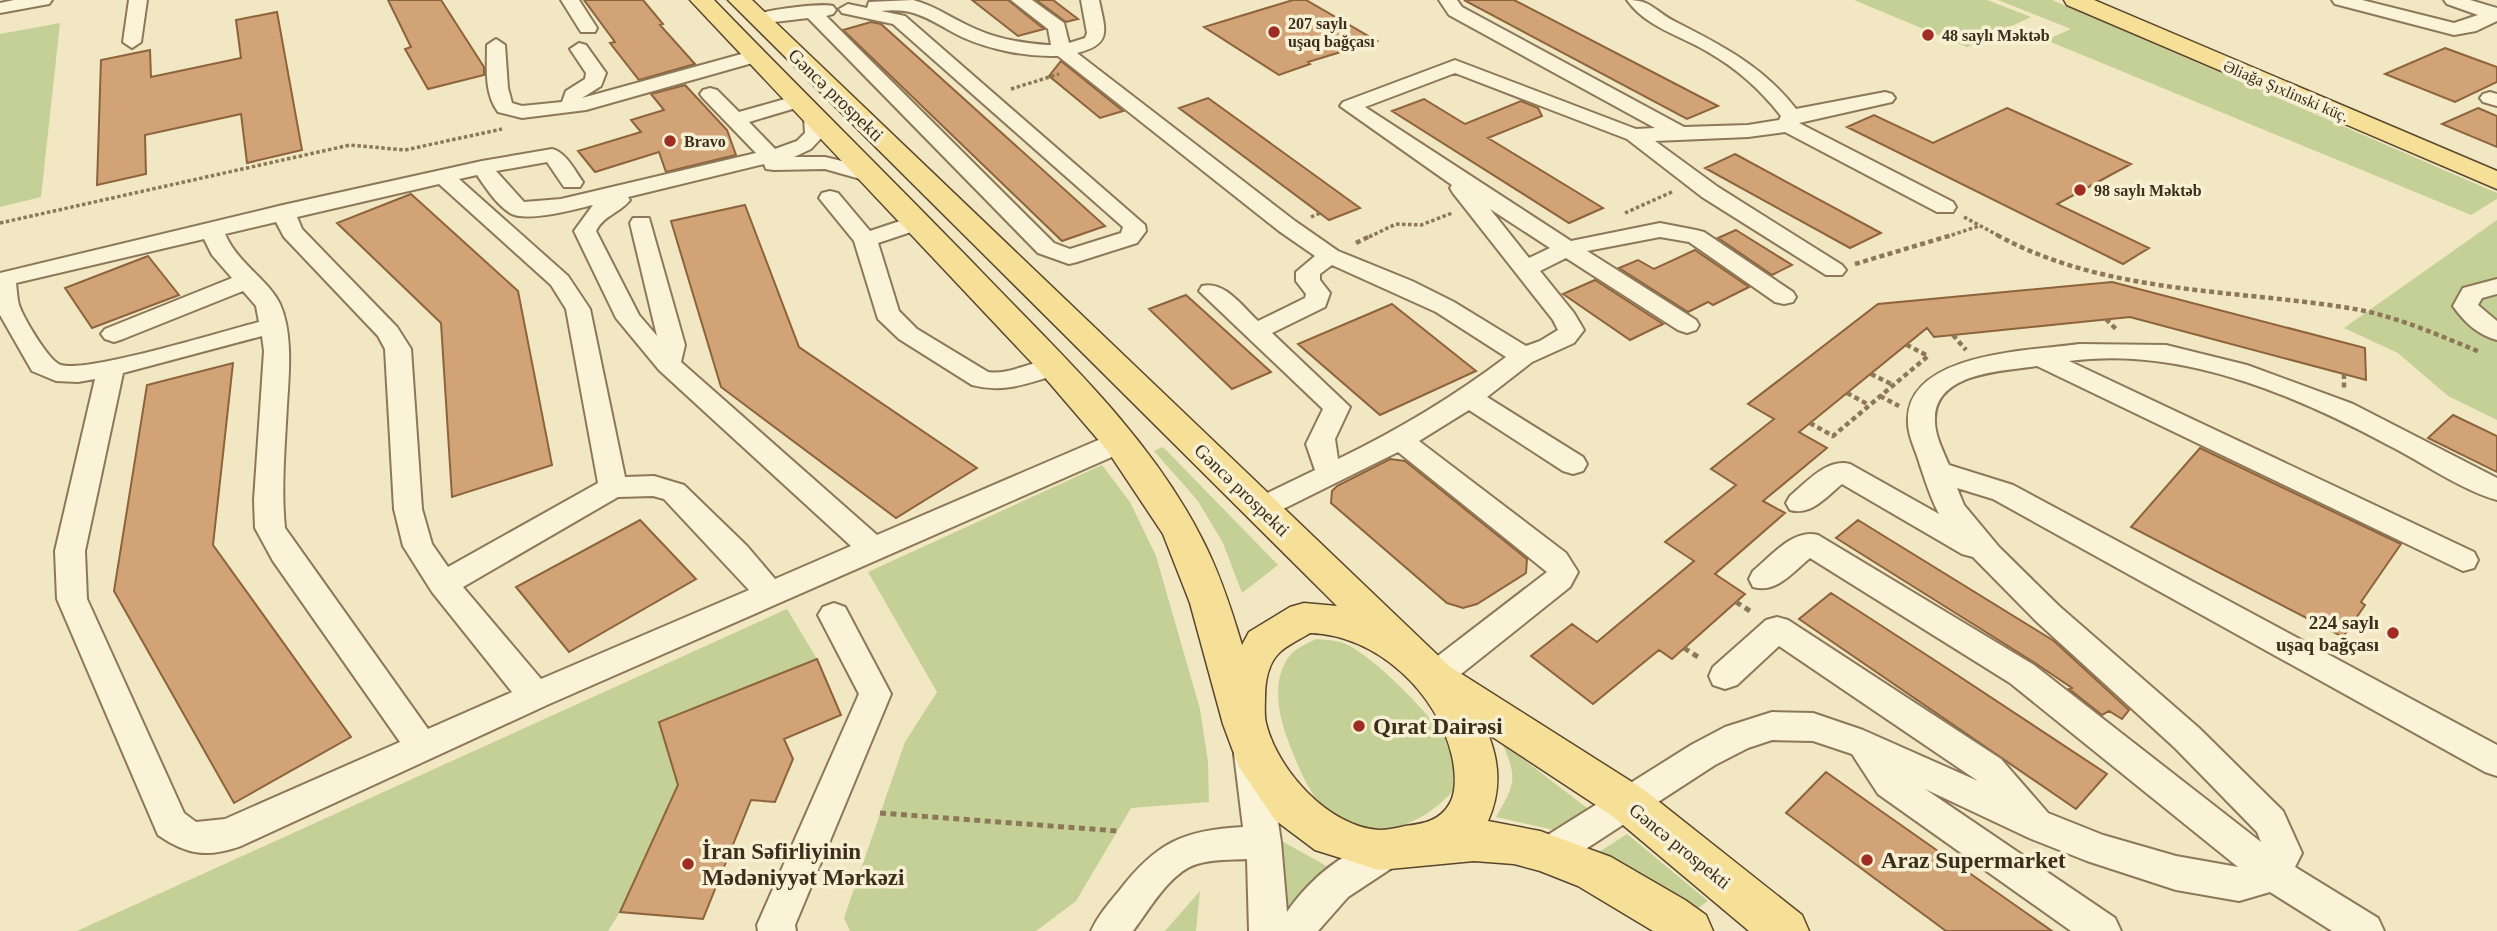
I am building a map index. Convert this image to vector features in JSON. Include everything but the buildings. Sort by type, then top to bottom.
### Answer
[{"type":"main road","name":"Gəncə prospekti","points":[[701,0],[918,222],[1054,367],[1119,442],[1157,494],[1199,572],[1247,736]]},
{"type":"main road","name":"Əliağa Şıxlinski küç.","points":[[2075,0],[2497,181]]},
{"type":"main road","name":"Gəncə prospekti","points":[[748,9],[1434,677],[1627,802],[1785,931]]},
{"type":"main road","points":[[1401,850],[1439,841],[1462,824],[1474,802],[1478,776],[1472,745],[1462,722],[1434,677],[1367,629],[1339,620],[1304,618],[1274,631],[1261,645],[1249,665],[1244,685],[1247,736],[1269,783],[1293,810],[1318,829],[1343,844],[1401,850],[1487,841],[1518,845],[1548,854],[1625,887],[1668,914],[1689,931]]},
{"type":"street","points":[[0,8],[43,0]]},
{"type":"street","points":[[132,42],[138,0]]},
{"type":"street","points":[[570,0],[588,28]]},
{"type":"street","points":[[1020,0],[1057,27],[1061,49],[1330,256],[1404,286],[1445,307],[1523,356]]},
{"type":"street","points":[[748,9],[810,11],[913,3],[972,34],[1005,45],[1061,49],[1075,48],[1093,41],[1096,33],[1090,0]]},
{"type":"street","points":[[1448,0],[1455,11],[1682,134]]},
{"type":"street","points":[[1636,0],[1648,13],[1731,59],[1758,80],[1790,120],[1945,207]]},
{"type":"street","points":[[2341,0],[2454,29],[2469,27],[2496,14]]},
{"type":"street","points":[[2453,0],[2496,14]]},
{"type":"street","points":[[810,11],[1045,248],[1069,257],[1129,238],[1135,231],[1134,225],[898,20],[848,9]]},
{"type":"street","points":[[496,45],[499,101],[508,110],[528,113],[634,92],[756,56]]},
{"type":"street","points":[[570,106],[573,95],[594,82],[596,74],[579,49]]},
{"type":"street","points":[[1687,325],[1450,174],[1350,106],[1455,66],[1634,135],[1710,192],[1834,270]]},
{"type":"street","points":[[710,94],[765,150]]},
{"type":"street","points":[[1634,135],[1766,130],[1790,120],[1885,98]]},
{"type":"street","points":[[482,167],[500,191],[519,209],[561,206],[789,152],[804,145],[815,134],[806,109],[737,119]]},
{"type":"street","points":[[271,326],[111,368],[78,374],[56,373],[41,365],[7,306],[2,279],[482,167],[552,155],[572,182]]},
{"type":"street","points":[[871,176],[825,163],[762,165],[624,197],[605,206],[590,219],[585,231],[628,318],[668,364],[874,550]]},
{"type":"street","points":[[1261,508],[1399,440],[1468,399],[1523,356],[1549,347],[1565,338],[1571,330],[1565,318],[1450,174]]},
{"type":"street","points":[[443,176],[560,281],[578,309],[613,487]]},
{"type":"street","points":[[831,198],[865,240],[887,314],[908,334],[981,379],[1000,382],[1054,367]]},
{"type":"street","points":[[284,212],[292,232],[388,332],[398,349],[408,509],[418,546],[443,584],[535,696]]},
{"type":"street","points":[[865,240],[918,222]]},
{"type":"street","points":[[641,223],[672,345],[668,364]]},
{"type":"street","points":[[211,229],[220,250],[249,280],[268,305],[277,351],[268,500],[270,527],[284,553],[423,748]]},
{"type":"street","points":[[1525,269],[1569,248],[1660,230],[1679,232],[1696,237],[1784,297]]},
{"type":"street","points":[[1255,332],[1316,302],[1318,293],[1308,281],[1308,272],[1330,256]]},
{"type":"street","points":[[114,334],[249,280]]},
{"type":"street","points":[[2491,343],[2465,306],[2472,293],[2497,286]]},
{"type":"street","points":[[1211,291],[1337,407],[1336,418],[1324,433],[1320,446],[1330,472]]},
{"type":"street","points":[[578,309],[628,318]]},
{"type":"street","points":[[1548,854],[1627,802],[1737,737],[1772,726],[1813,727],[1863,744],[2042,827],[2100,850],[2176,873],[2239,884],[2274,874],[2284,853],[2270,822],[2187,738],[2048,614],[1987,555],[1951,509],[1935,471],[1921,418],[1927,396],[1944,379],[1967,368],[2079,352],[2166,353],[2238,371],[2344,410],[2497,490]]},
{"type":"street","points":[[2037,356],[2463,560]]},
{"type":"street","points":[[111,368],[70,551],[72,599],[171,824],[191,838],[228,835],[535,696],[1119,442]]},
{"type":"street","points":[[1468,399],[1488,408],[1573,464]]},
{"type":"street","points":[[1399,440],[1555,561],[1563,572],[1559,579],[1434,677]]},
{"type":"street","points":[[1800,503],[1840,471],[1987,555]]},
{"type":"street","points":[[1935,471],[2003,492],[2497,762]]},
{"type":"street","points":[[443,584],[613,487],[654,485],[674,492],[736,554],[771,595]]},
{"type":"street","points":[[1764,579],[1808,543],[2022,674],[2274,874],[2365,931]]},
{"type":"street","points":[[776,931],[776,925],[875,694],[834,615]]},
{"type":"street","points":[[1725,676],[1777,629],[1989,769],[2042,827]]},
{"type":"street","points":[[1247,736],[1263,842],[1269,903],[1268,931]]},
{"type":"street","points":[[1863,744],[1890,784],[2102,931]]},
{"type":"street","points":[[1110,931],[1168,861],[1184,852],[1205,846],[1263,842]]},
{"type":"street","points":[[1296,931],[1312,906],[1350,871],[1401,850]]},
{"type":"path","points":[[986,96],[1083,67]]},
{"type":"path","points":[[0,223],[350,145],[405,150],[514,127]]},
{"type":"path","points":[[1330,256],[1396,224],[1421,225],[1473,204]]},
{"type":"path","points":[[1945,207],[2015,246],[2077,269],[2119,279],[2352,308],[2491,343]]},
{"type":"path","points":[[1834,270],[1923,246],[1979,226]]},
{"type":"path","points":[[1810,423],[1833,436],[1928,356],[1907,345]]},
{"type":"path","points":[[1871,374],[1893,385]]},
{"type":"path","points":[[1847,393],[1869,405]]},
{"type":"path","points":[[880,813],[1118,831]]},
{"type":"green space","points":[[1854,0],[1987,0],[2031,17],[1967,47]]},
{"type":"green space","points":[[1998,0],[2052,0],[2497,193],[2497,199],[2471,215],[2046,40],[2071,29]]},
{"type":"green space","points":[[60,23],[41,197],[0,207],[0,34]]},
{"type":"green space","points":[[2497,220],[2497,420],[2448,396],[2398,353],[2344,328]]},
{"type":"green space","points":[[1163,447],[1278,565],[1242,593],[1223,543],[1198,501],[1154,451]]},
{"type":"green space","points":[[1102,465],[1130,502],[1156,556],[1200,709],[1208,762],[1209,802],[1131,808],[1076,901],[1036,931],[850,931],[844,918],[905,742],[937,692],[868,572]]},
{"type":"green space","points":[[787,609],[817,659],[659,722],[678,785],[620,912],[608,931],[77,931]]},
{"type":"green space","points":[[1316,639],[1336,641],[1361,653],[1391,678],[1447,741],[1456,757],[1461,781],[1428,813],[1402,825],[1372,829],[1339,820],[1324,809],[1314,795],[1287,738],[1278,693],[1281,671],[1286,661],[1292,653]]},
{"type":"green space","points":[[1502,743],[1591,811],[1554,830],[1496,817],[1512,781],[1510,765]]},
{"type":"green space","points":[[1627,834],[1708,901],[1697,909],[1596,854]]},
{"type":"green space","points":[[1280,840],[1328,867],[1284,915]]},
{"type":"green space","points":[[1200,891],[1196,931],[1165,931]]},
{"type":"place","name":"207 saylı uşaq bağçası","points":[[1274,32]]},
{"type":"place","name":"48 saylı Məktəb","points":[[1928,35]]},
{"type":"place","name":"Bravo","points":[[670,141]]},
{"type":"place","name":"98 saylı Məktəb","points":[[2080,190]]},
{"type":"place","name":"224 saylı uşaq bağçası","points":[[2393,633]]},
{"type":"place","name":"Qırat Dairəsi","points":[[1359,726]]},
{"type":"place","name":"Araz Supermarket","points":[[1867,860]]},
{"type":"place","name":"İran Səfirliyinin Mədəniyyət Mərkəzi","points":[[688,864]]}]
